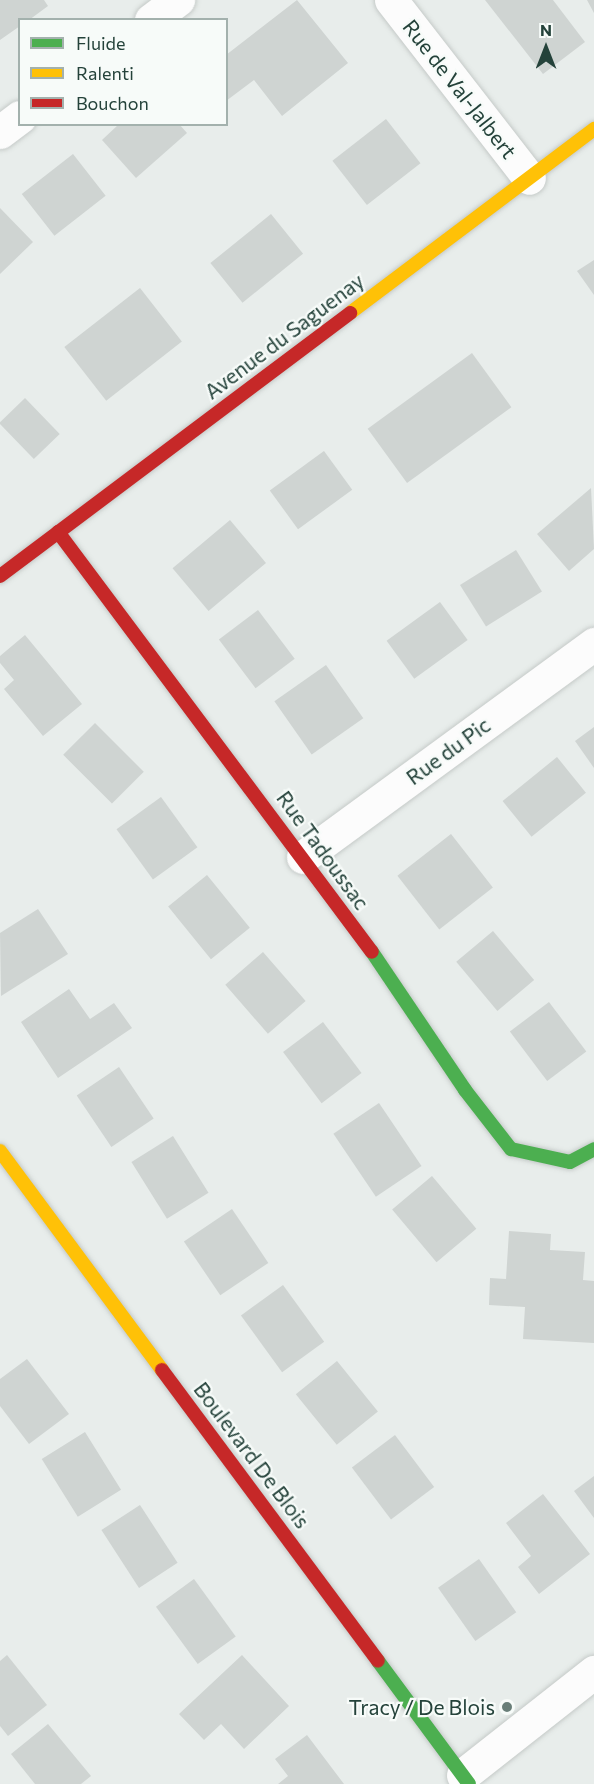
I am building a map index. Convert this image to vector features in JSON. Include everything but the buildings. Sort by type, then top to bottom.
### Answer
[{"type":"street","points":[[154,18],[177,0]]},
{"type":"street","name":"Rue de Val-Jalbert","points":[[391,0],[529,178]]},
{"type":"street","points":[[0,132],[18,118]]},
{"type":"street","name":"Avenue du Saguenay","points":[[0,576],[594,129]]},
{"type":"street","name":"Rue Tadoussac","points":[[58,532],[303,857],[393,981],[465,1090],[511,1149],[570,1162],[594,1149]]},
{"type":"street","name":"Rue du Pic","points":[[303,857],[594,644]]},
{"type":"street","name":"Boulevard De Blois","points":[[0,1151],[466,1779]]},
{"type":"street","points":[[466,1779],[594,1672]]},
{"type":"traffic: fast","points":[[372,952],[465,1090],[511,1149],[570,1162],[594,1149]]},
{"type":"traffic: fast","points":[[378,1661],[469,1784]]},
{"type":"traffic: slow","points":[[350,313],[594,129]]},
{"type":"traffic: slow","points":[[0,1151],[162,1370]]},
{"type":"traffic: jam","points":[[0,576],[350,313]]},
{"type":"traffic: jam","points":[[58,532],[372,952]]},
{"type":"traffic: jam","points":[[162,1370],[378,1661]]},
{"type":"place","name":"Tracy / De Blois","points":[[507,1707]]}]
